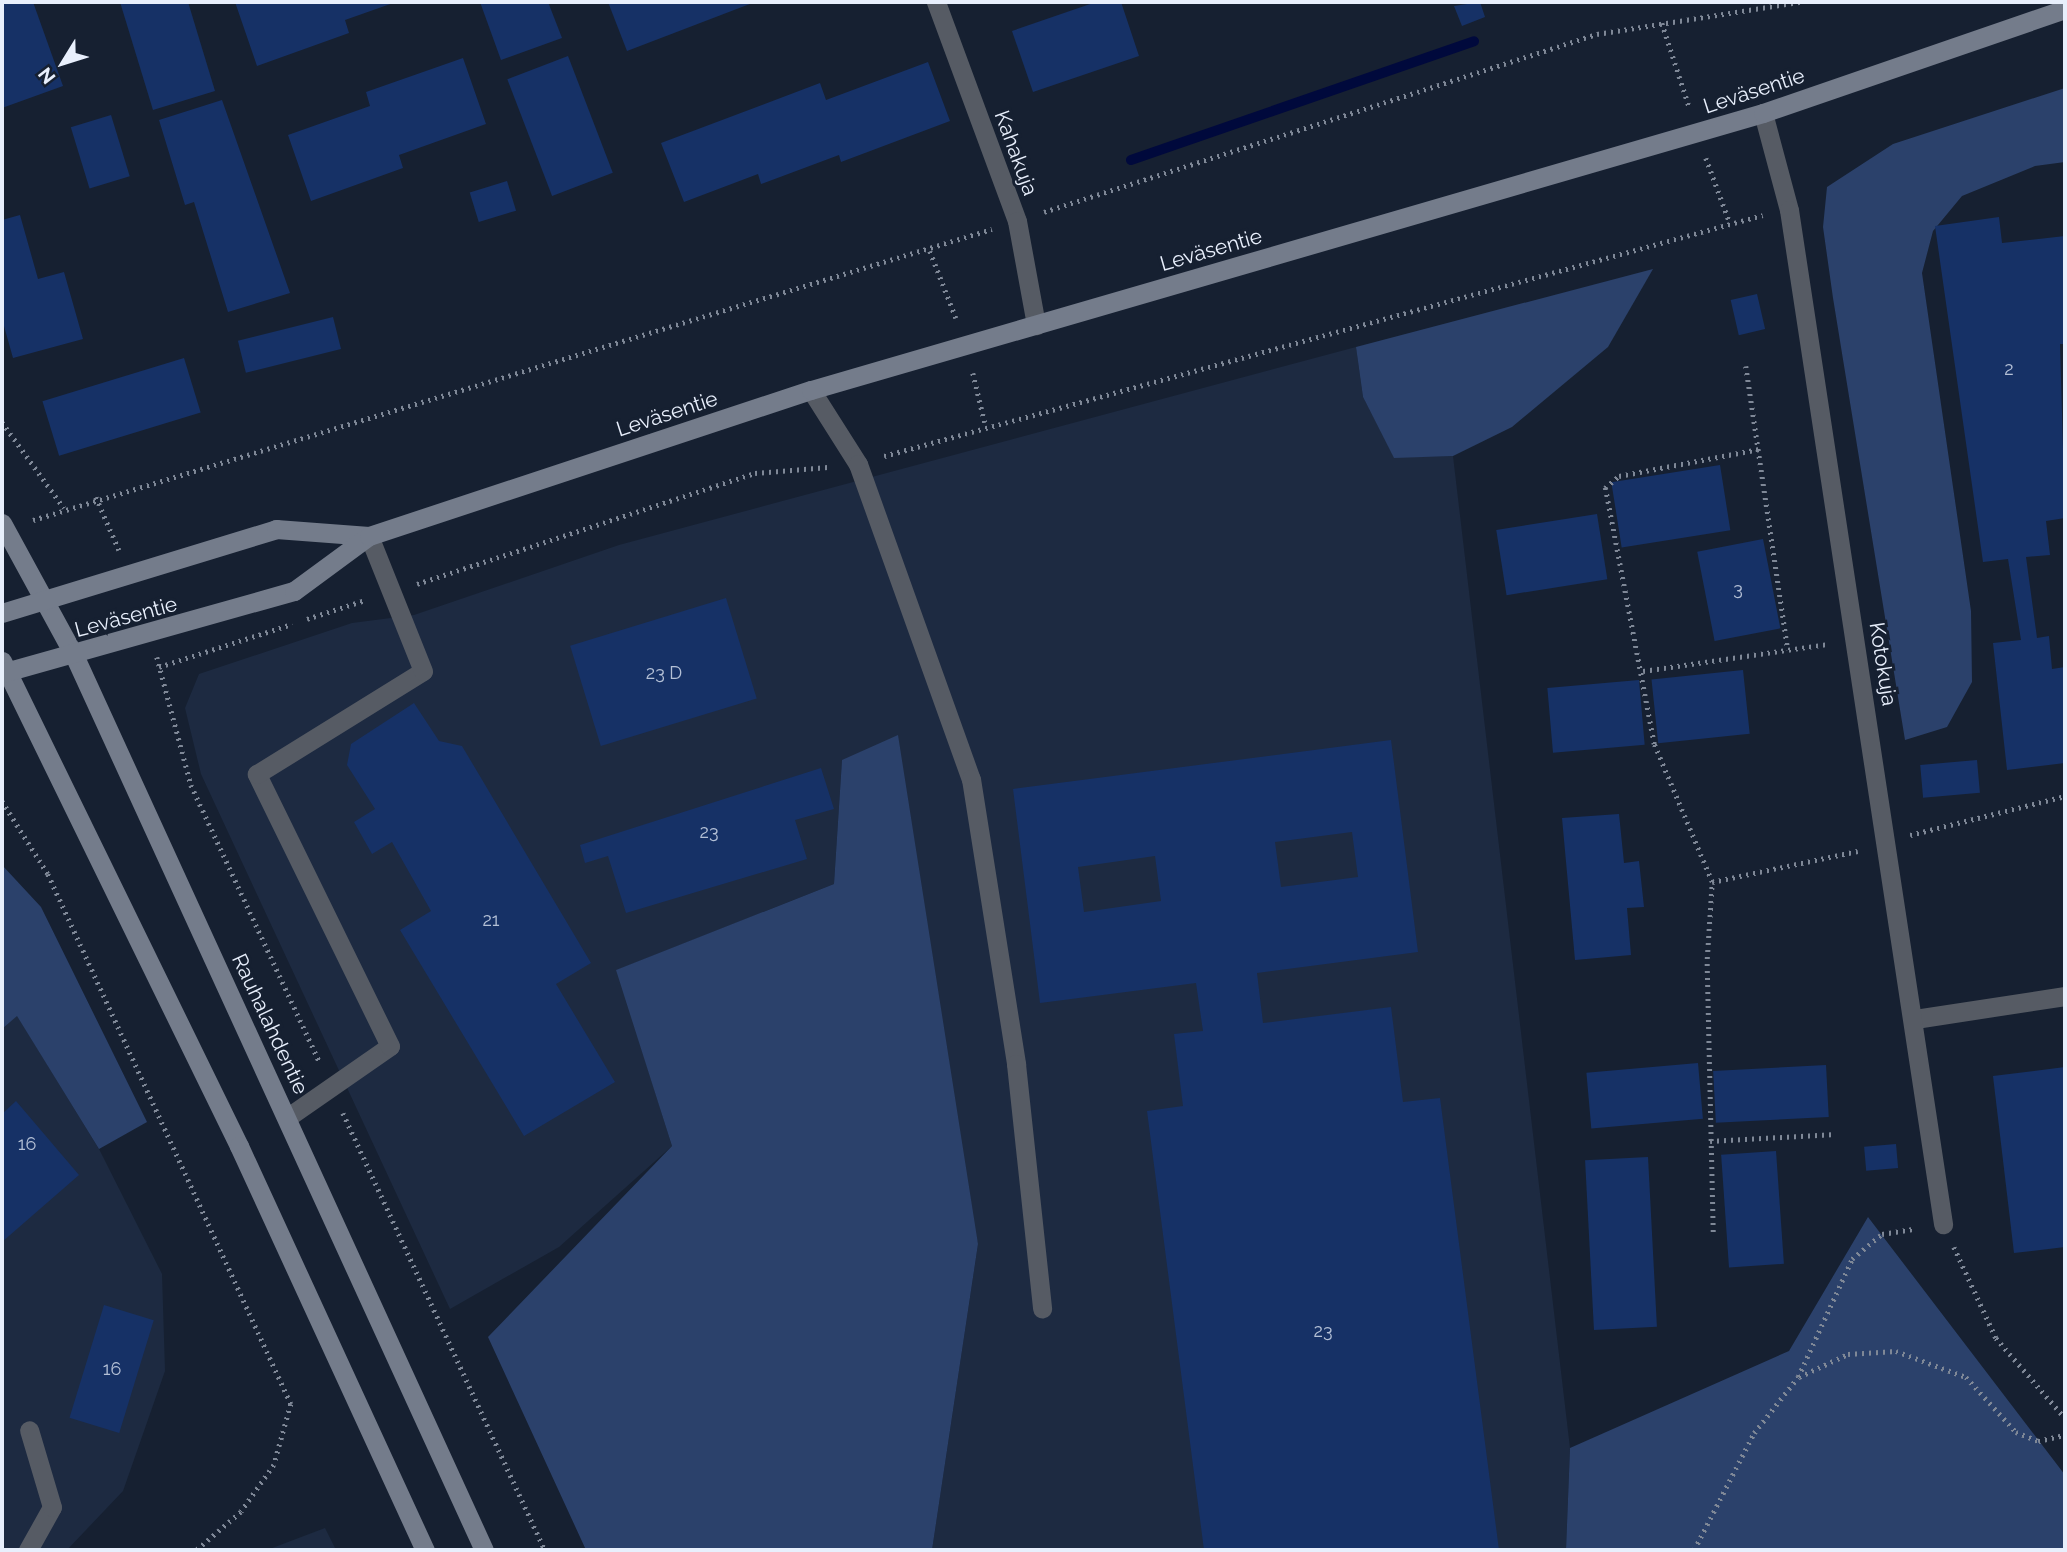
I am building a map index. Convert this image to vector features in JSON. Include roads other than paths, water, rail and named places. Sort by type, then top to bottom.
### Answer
[{"type":"main road","name":"Leväsentie","points":[[4,668],[74,654],[294,591],[369,536],[811,390],[1763,113],[2065,9]]},
{"type":"main road","name":"Rauhalahdentie","points":[[2,523],[47,600],[74,654],[484,1550]]},
{"type":"main road","name":"Leväsentie","points":[[2,613],[276,529],[369,536]]},
{"type":"main road","points":[[4,668],[239,1146],[425,1550]]},
{"type":"street","name":"Kahakuja","points":[[936,2],[1017,221],[1036,324]]},
{"type":"street","name":"Kotokuja","points":[[1763,113],[1789,210],[1914,1019],[1943,1224]]},
{"type":"street","points":[[811,390],[858,464],[971,779],[1016,1064],[1042,1309]]},
{"type":"street","points":[[288,1117],[330,1085],[390,1046],[257,774],[423,671],[388,593],[369,536]]},
{"type":"street","points":[[1914,1019],[2065,996]]},
{"type":"street","points":[[28,1550],[52,1507],[29,1430]]},
{"type":"waterway","points":[[1131,160],[1474,41]]}]
